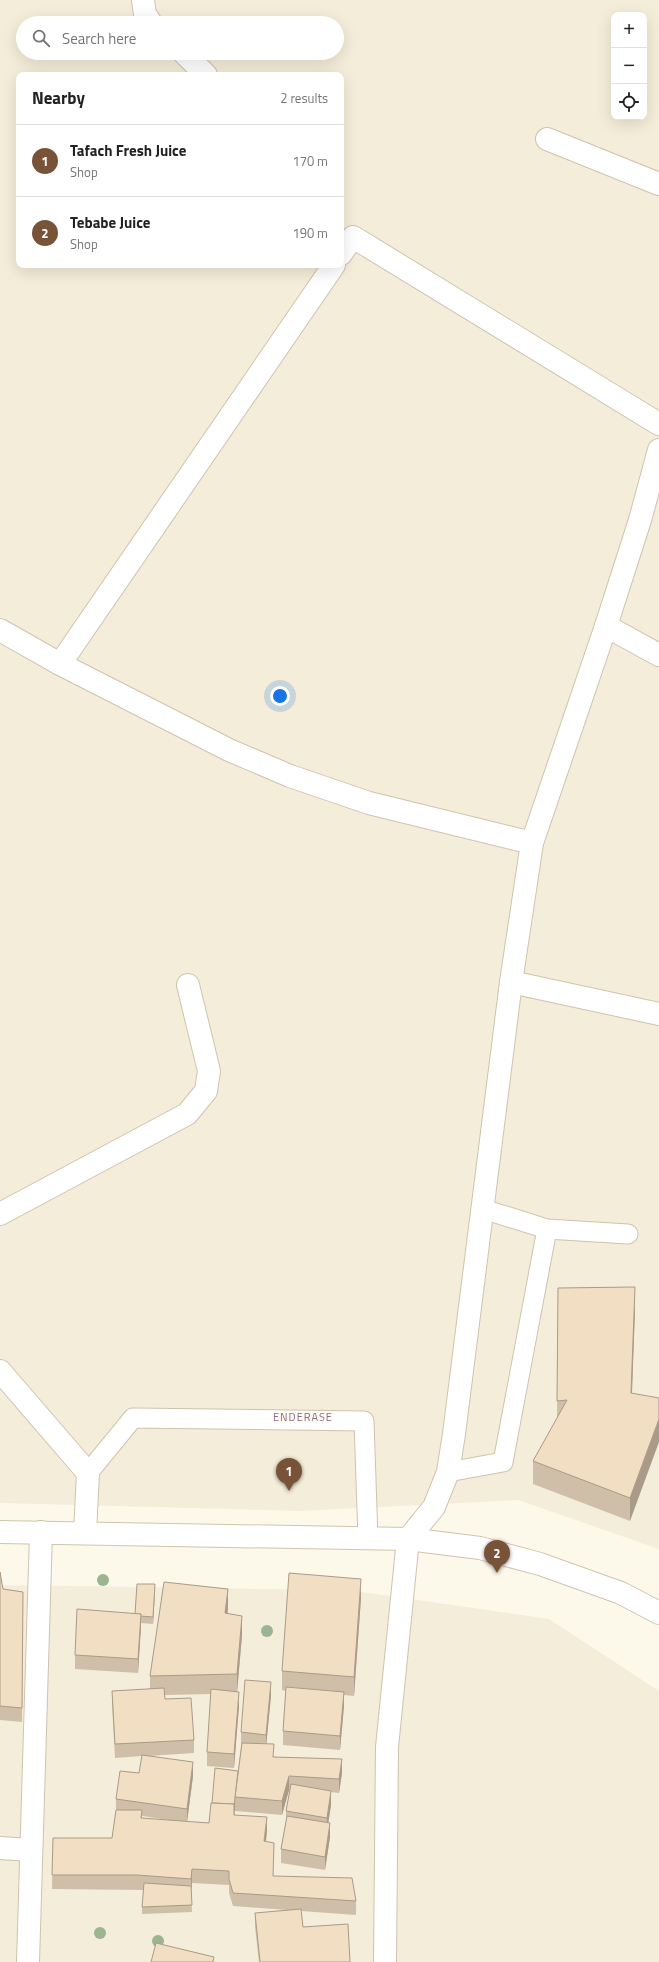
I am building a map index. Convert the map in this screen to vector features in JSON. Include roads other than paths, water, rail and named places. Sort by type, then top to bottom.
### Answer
[{"type":"street","points":[[143,0],[146,16]]},
{"type":"street","points":[[191,60],[203,72]]},
{"type":"street","points":[[547,139],[659,184]]},
{"type":"street","points":[[345,240],[659,424]]},
{"type":"street","points":[[60,664],[332,268]]},
{"type":"street","points":[[385,1962],[387,1747],[408,1539],[434,1507],[448,1472],[511,982],[532,843],[606,626],[640,520],[659,450]]},
{"type":"street","points":[[606,626],[659,655]]},
{"type":"street","points":[[0,630],[60,664],[230,750],[290,776],[369,803],[532,843]]},
{"type":"street","points":[[511,982],[659,1014]]},
{"type":"street","points":[[0,1214],[187,1114],[206,1091],[209,1071],[188,985]]},
{"type":"street","points":[[0,1371],[88,1472],[85,1532]]},
{"type":"street","points":[[0,1532],[85,1532],[408,1539],[480,1548],[540,1564],[621,1593],[659,1613]]},
{"type":"street","points":[[28,1962],[42,1532]]},
{"type":"street","points":[[0,1848],[31,1850]]},
{"type":"lane","points":[[483,1209],[547,1229],[628,1234]]},
{"type":"lane","points":[[448,1472],[503,1462],[547,1229]]},
{"type":"lane","points":[[88,1472],[133,1418],[364,1422],[368,1538]]},
{"type":"place","name":"Tafach Fresh Juice","points":[[289,1491]]},
{"type":"place","name":"Tebabe Juice","points":[[497,1573]]},
{"type":"district","name":"ENDERASE","points":[[303,1417]]}]
